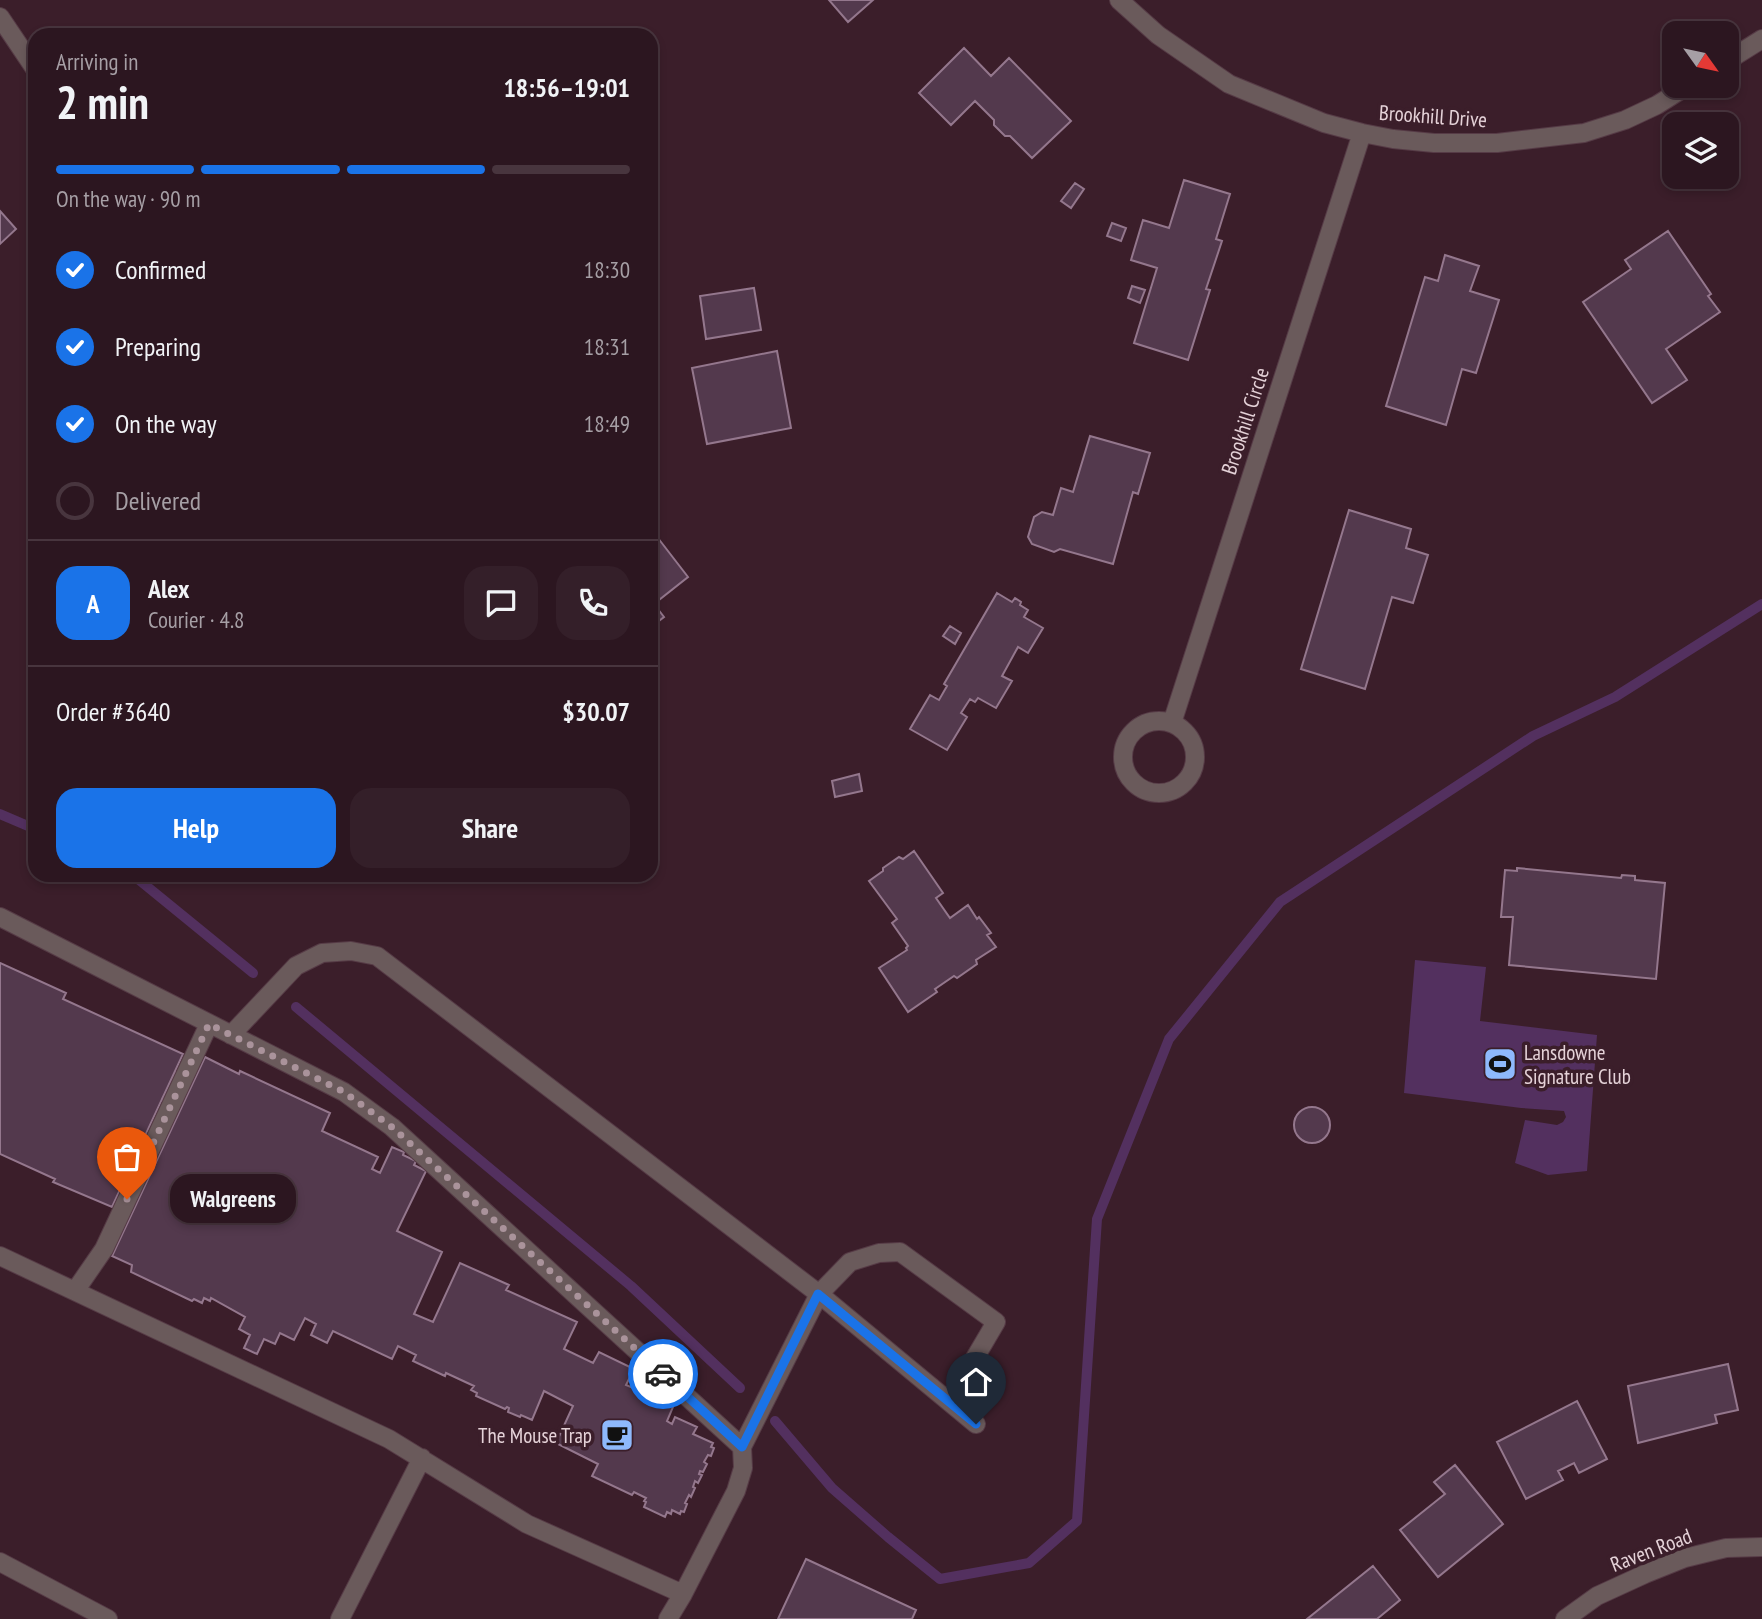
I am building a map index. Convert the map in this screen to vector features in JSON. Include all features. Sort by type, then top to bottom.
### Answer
[{"type":"street","name":"Brookhill Drive","points":[[1119,0],[1158,35],[1229,84],[1324,123],[1362,134],[1434,143],[1497,144],[1584,133],[1625,120],[1668,98]]},
{"type":"street","points":[[0,17],[28,59]]},
{"type":"street","points":[[1740,53],[1762,39]]},
{"type":"street","name":"Brookhill Circle","points":[[1172,723],[1362,134]]},
{"type":"street","points":[[1158,721],[1172,723],[1185,731],[1193,742],[1196,756],[1193,770],[1186,782],[1174,791],[1160,794],[1146,792],[1134,784],[1126,772],[1123,758],[1125,744],[1133,732],[1144,724],[1158,721]]},
{"type":"street","points":[[0,917],[344,1092],[392,1127],[742,1447]]},
{"type":"street","points":[[230,1035],[296,966],[323,953],[351,951],[377,956],[818,1294],[976,1424]]},
{"type":"street","points":[[75,1292],[104,1249],[209,1024]]},
{"type":"street","points":[[668,1619],[736,1491],[743,1468],[742,1447],[818,1294],[850,1262],[879,1253],[900,1252],[996,1322],[950,1402]]},
{"type":"street","points":[[0,1256],[389,1438],[527,1524],[683,1594]]},
{"type":"street","points":[[340,1619],[422,1458]]},
{"type":"street","name":"Raven Road","points":[[1565,1619],[1597,1596],[1685,1558],[1726,1548],[1762,1547]]},
{"type":"street","points":[[0,1562],[108,1619]]},
{"type":"shaded area","name":"Lansdowne Signature Club","points":[[1415,960],[1486,967],[1480,1021],[1597,1035],[1587,1171],[1548,1175],[1515,1163],[1525,1120],[1557,1125],[1566,1117],[1564,1111],[1404,1093]]},
{"type":"building","points":[[829,0],[873,0],[848,22]]},
{"type":"building","points":[[964,48],[991,76],[1009,58],[1071,121],[1032,158],[1010,136],[1005,136],[994,125],[994,120],[975,101],[951,125],[919,93]]},
{"type":"building","points":[[1184,180],[1230,194],[1216,239],[1222,241],[1206,289],[1210,290],[1188,360],[1134,343],[1157,268],[1131,260],[1143,220],[1169,228]]},
{"type":"building","points":[[1075,183],[1084,189],[1071,208],[1061,201]]},
{"type":"building","points":[[0,211],[16,229],[0,244]]},
{"type":"building","points":[[1112,223],[1126,228],[1121,241],[1107,236]]},
{"type":"building","points":[[1668,231],[1711,294],[1708,296],[1720,312],[1666,349],[1687,380],[1652,403],[1583,302],[1631,269],[1625,260]]},
{"type":"building","points":[[1445,255],[1479,266],[1470,291],[1499,300],[1476,373],[1462,369],[1446,425],[1386,406],[1425,277],[1438,281]]},
{"type":"building","points":[[1132,286],[1145,290],[1140,303],[1128,298]]},
{"type":"building","points":[[754,288],[761,330],[706,339],[700,296]]},
{"type":"building","points":[[777,351],[791,428],[707,444],[692,368]]},
{"type":"building","points":[[1090,436],[1150,453],[1138,494],[1133,492],[1113,564],[1060,549],[1054,552],[1032,544],[1028,537],[1034,517],[1042,512],[1053,515],[1061,488],[1073,492]]},
{"type":"building","points":[[1349,510],[1411,529],[1406,548],[1428,555],[1413,603],[1392,597],[1365,689],[1301,669]]},
{"type":"building","points":[[658,538],[688,577],[658,601]]},
{"type":"building","points":[[997,593],[1012,602],[1015,598],[1021,602],[1020,605],[1028,610],[1024,617],[1043,628],[1028,653],[1018,647],[1002,676],[1012,681],[996,708],[978,698],[975,702],[970,699],[961,713],[967,717],[947,750],[910,729],[930,695],[939,700],[947,686],[944,684]]},
{"type":"building","points":[[658,609],[664,617],[658,622]]},
{"type":"building","points":[[950,626],[961,633],[955,644],[943,636]]},
{"type":"building","points":[[859,774],[862,791],[835,797],[832,781]]},
{"type":"building","points":[[914,851],[943,893],[936,898],[950,918],[968,905],[991,933],[987,935],[996,947],[976,960],[977,964],[957,978],[954,976],[935,989],[937,992],[908,1012],[879,968],[907,950],[908,946],[892,923],[897,919],[869,881],[899,857],[903,859]]},
{"type":"building","points":[[1517,868],[1621,878],[1622,875],[1635,876],[1635,880],[1665,883],[1656,979],[1509,965],[1513,917],[1501,917],[1505,870],[1517,871]]},
{"type":"building","points":[[0,963],[66,993],[63,999],[183,1054],[112,1207],[53,1182],[55,1179],[0,1154]]},
{"type":"building","points":[[205,1057],[330,1113],[322,1131],[378,1157],[372,1169],[380,1173],[392,1147],[404,1152],[403,1155],[416,1161],[414,1165],[426,1171],[397,1231],[442,1252],[414,1314],[433,1322],[460,1263],[509,1285],[506,1290],[577,1322],[564,1349],[593,1363],[599,1352],[634,1369],[626,1385],[633,1388],[636,1381],[671,1398],[668,1404],[673,1407],[667,1421],[672,1424],[675,1417],[697,1427],[693,1434],[713,1443],[711,1447],[714,1448],[711,1456],[708,1455],[704,1462],[707,1464],[703,1472],[700,1471],[699,1474],[702,1475],[698,1483],[695,1481],[695,1488],[685,1503],[684,1512],[681,1511],[680,1514],[672,1510],[671,1514],[667,1512],[665,1517],[644,1507],[646,1498],[634,1492],[632,1495],[592,1476],[598,1464],[556,1443],[573,1406],[544,1391],[532,1420],[521,1415],[520,1417],[508,1412],[507,1407],[505,1409],[476,1396],[477,1393],[471,1390],[474,1386],[413,1361],[416,1355],[398,1346],[392,1359],[333,1331],[327,1343],[311,1335],[316,1324],[305,1318],[294,1340],[280,1333],[275,1344],[264,1339],[257,1354],[244,1348],[250,1335],[239,1329],[245,1317],[211,1298],[210,1301],[204,1298],[202,1303],[194,1299],[192,1301],[131,1272],[132,1265],[112,1256]]},
{"type":"building","points":[[175,1072],[194,1080],[181,1107],[162,1099]]},
{"type":"building","points":[[1312,1107],[1325,1112],[1330,1125],[1325,1138],[1312,1143],[1299,1138],[1294,1125],[1299,1112]]},
{"type":"building","points":[[1728,1364],[1738,1410],[1715,1415],[1717,1423],[1638,1443],[1628,1386]]},
{"type":"building","points":[[1577,1401],[1607,1459],[1579,1473],[1574,1463],[1558,1471],[1563,1480],[1526,1499],[1497,1442]]},
{"type":"building","points":[[1455,1465],[1503,1524],[1438,1577],[1400,1530],[1445,1494],[1434,1482]]},
{"type":"building","points":[[806,1559],[916,1610],[912,1619],[778,1619]]},
{"type":"building","points":[[1373,1566],[1400,1600],[1377,1619],[1307,1619]]},
{"type":"waterway","points":[[775,1421],[832,1488],[940,1579],[1029,1563],[1077,1521],[1097,1219],[1169,1039],[1280,902],[1533,736],[1615,697],[1762,604]]},
{"type":"waterway","points":[[0,814],[28,826]]},
{"type":"waterway","points":[[142,882],[253,973]]},
{"type":"waterway","points":[[296,1007],[631,1286],[740,1388]]},
{"type":"way so far","points":[[127,1199],[209,1024],[344,1092],[392,1127],[663,1374]]},
{"type":"place","name":"Lansdowne Signature Club","points":[[1500,1064]]},
{"type":"place","name":"Walgreens","points":[[127,1199]]},
{"type":"place","name":"The Mouse Trap","points":[[617,1435]]},
{"type":"route","points":[[663,1374],[742,1447],[818,1294],[976,1424]]}]
